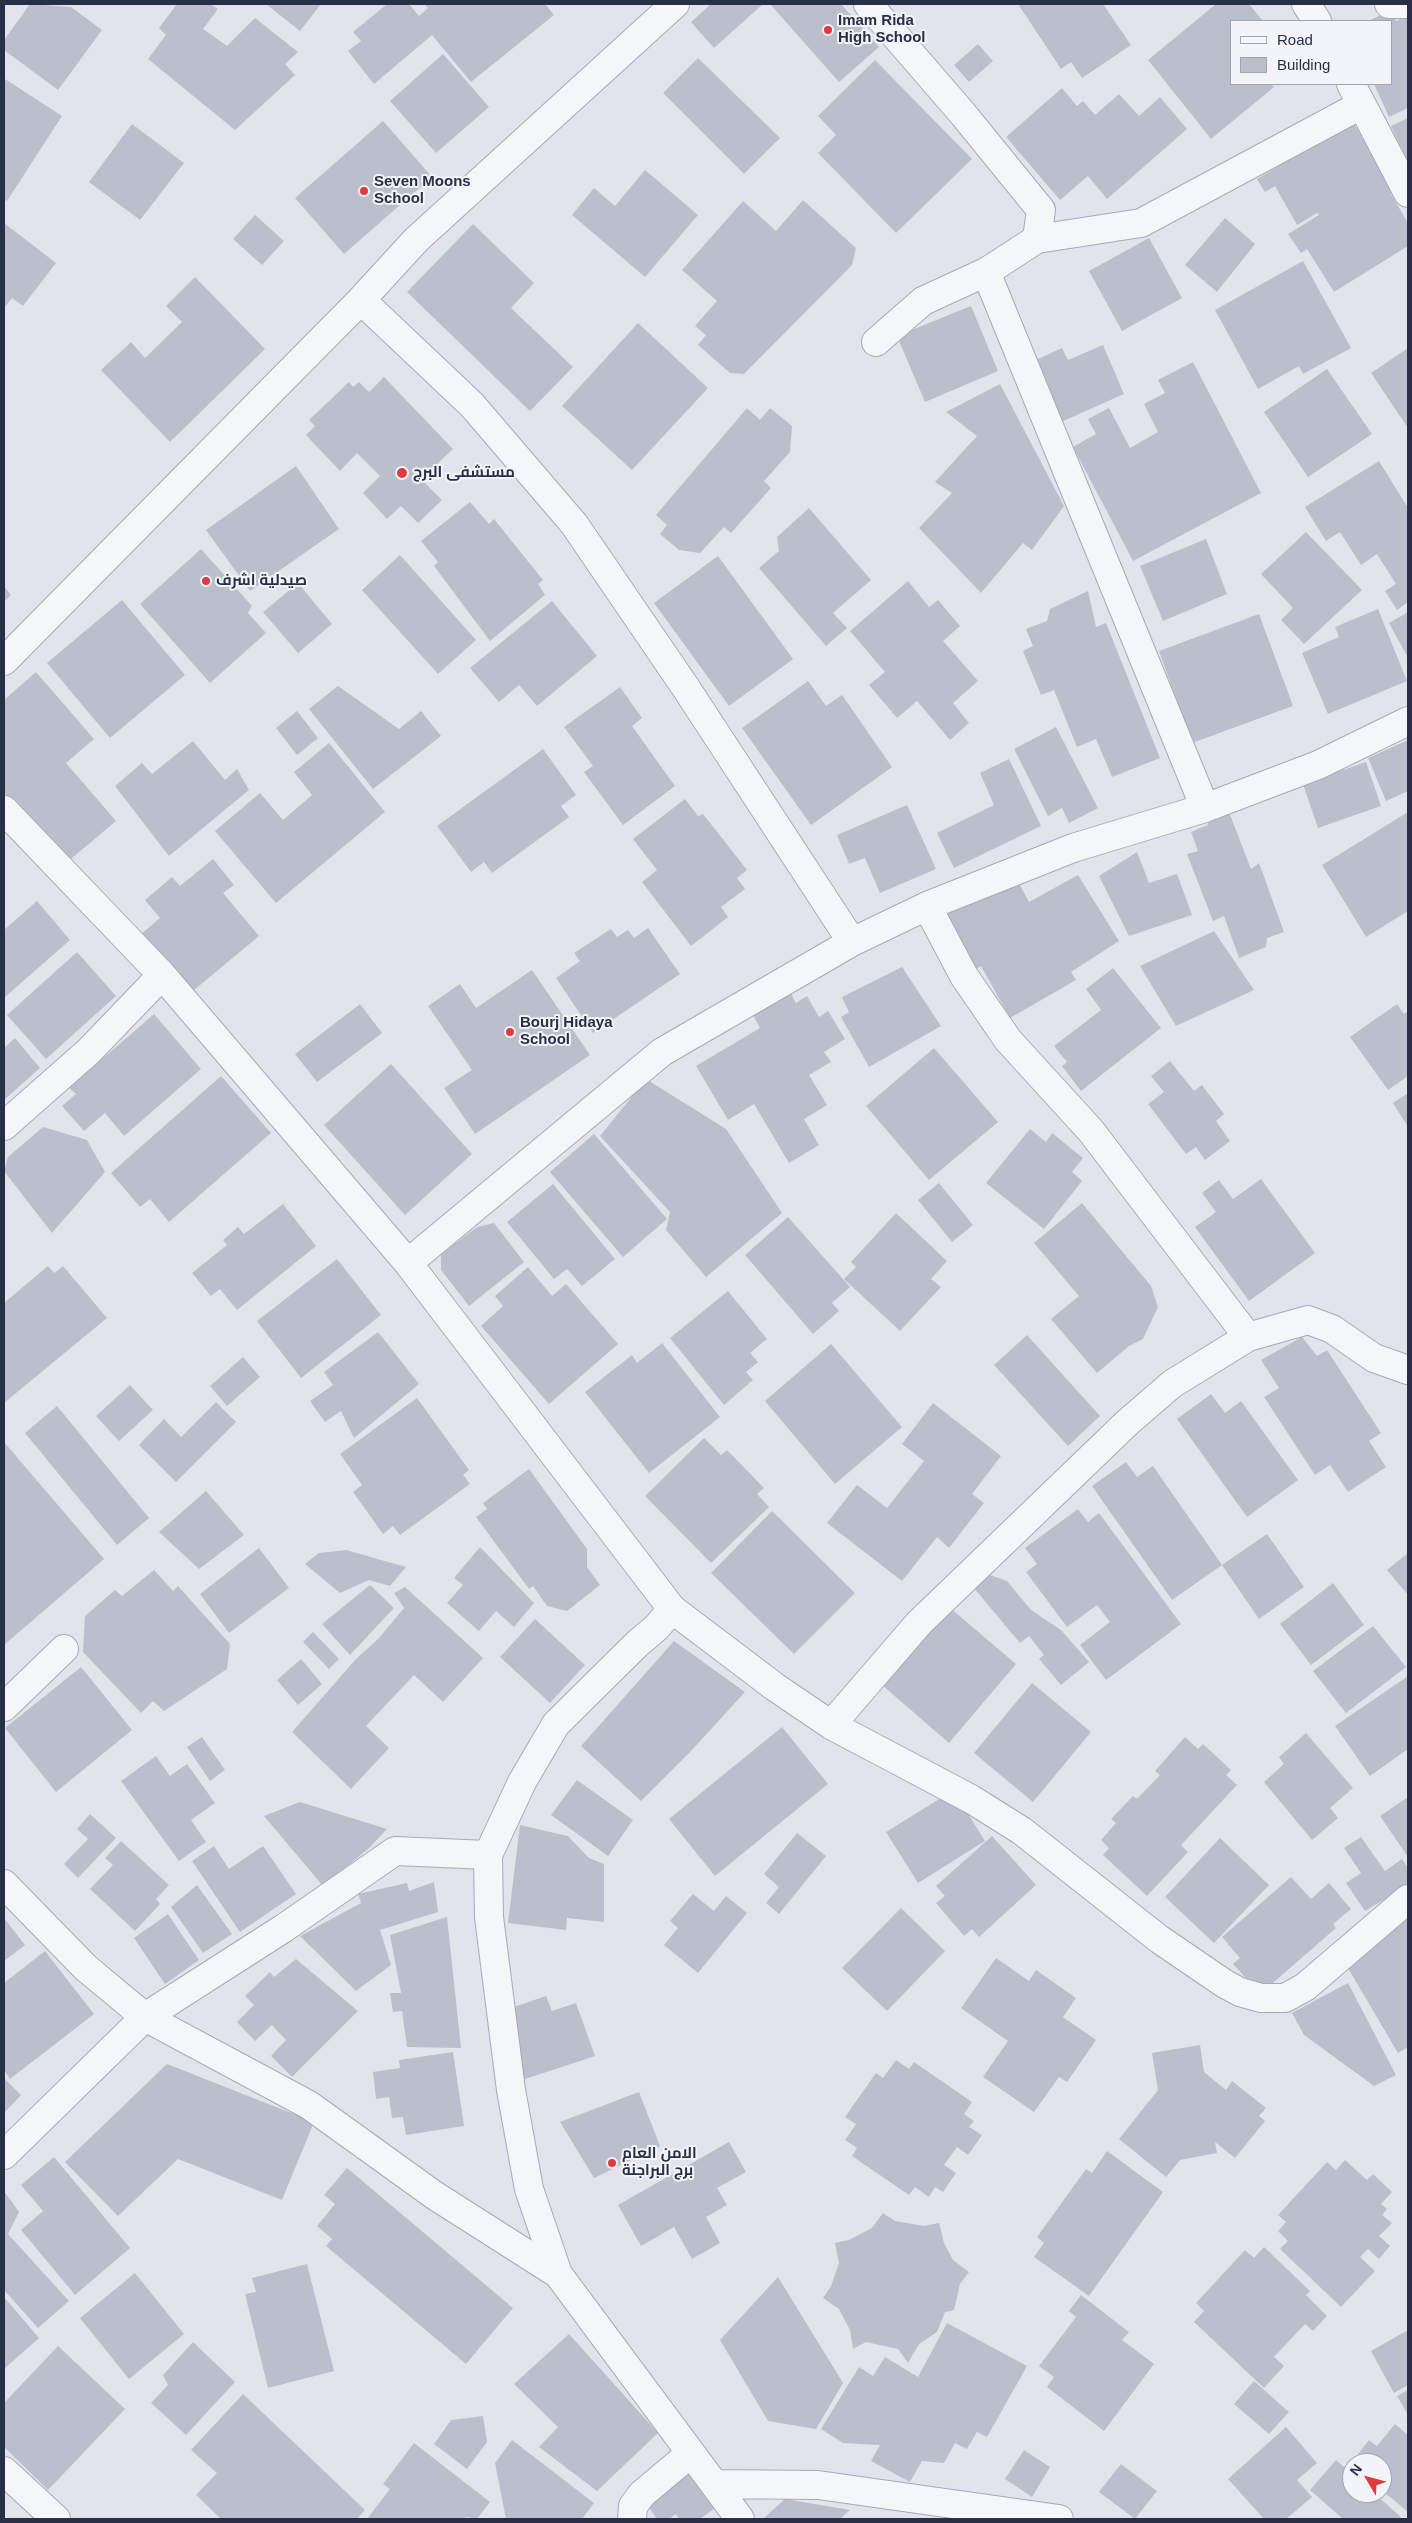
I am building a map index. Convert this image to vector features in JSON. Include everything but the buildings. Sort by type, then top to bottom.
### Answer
[{"type":"street","points":[[4,661],[361,300],[416,240],[675,4]]},
{"type":"street","points":[[868,4],[963,114],[1041,210],[1037,239]]},
{"type":"street","points":[[1306,4],[1316,20]]},
{"type":"street","points":[[1389,4],[1408,4]]},
{"type":"street","points":[[876,342],[923,301],[986,272],[1037,239],[1141,223],[1356,94],[1408,194]]},
{"type":"street","points":[[986,272],[1205,808]]},
{"type":"street","points":[[361,300],[472,405],[574,524],[686,688],[852,942]]},
{"type":"street","points":[[408,1263],[662,1052],[852,942],[927,906],[1073,848],[1205,808],[1318,765],[1408,721]]},
{"type":"street","points":[[4,810],[162,975],[408,1263],[672,1609],[775,1687],[831,1725],[971,1799],[1022,1831],[1188,1959],[1225,1984],[1261,1998],[1285,1998],[1305,1987],[1408,1899]]},
{"type":"street","points":[[927,906],[964,976],[1008,1040],[1091,1131],[1248,1338]]},
{"type":"street","points":[[4,1126],[89,1051],[162,975]]},
{"type":"street","points":[[831,1725],[919,1623],[1128,1422],[1172,1384],[1248,1338],[1308,1320],[1332,1329],[1374,1358],[1408,1370]]},
{"type":"street","points":[[672,1609],[657,1627],[637,1644],[556,1724],[522,1782],[488,1855],[489,1917],[511,2090],[528,2189],[558,2274],[740,2519]]},
{"type":"street","points":[[4,1707],[64,1650]]},
{"type":"street","points":[[4,2155],[145,2017],[284,1928],[396,1851],[488,1855]]},
{"type":"street","points":[[4,1884],[86,1968],[145,2017],[308,2105],[434,2194],[558,2274]]},
{"type":"street","points":[[632,2519],[633,2506],[642,2494],[691,2453]]},
{"type":"street","points":[[4,2471],[56,2519]]},
{"type":"street","points":[[714,2484],[818,2485],[1059,2519]]},
{"type":"place","name":"Imam Rida High School","points":[[828,30]]},
{"type":"place","name":"Seven Moons School","points":[[364,191]]},
{"type":"place","name":"مستشفى البرج","points":[[402,473]]},
{"type":"place","name":"صيدلية اشرف","points":[[206,581]]},
{"type":"place","name":"Bourj Hidaya School","points":[[510,1032]]},
{"type":"place","name":"الامن العام برج البراجنة","points":[[612,2163]]}]
